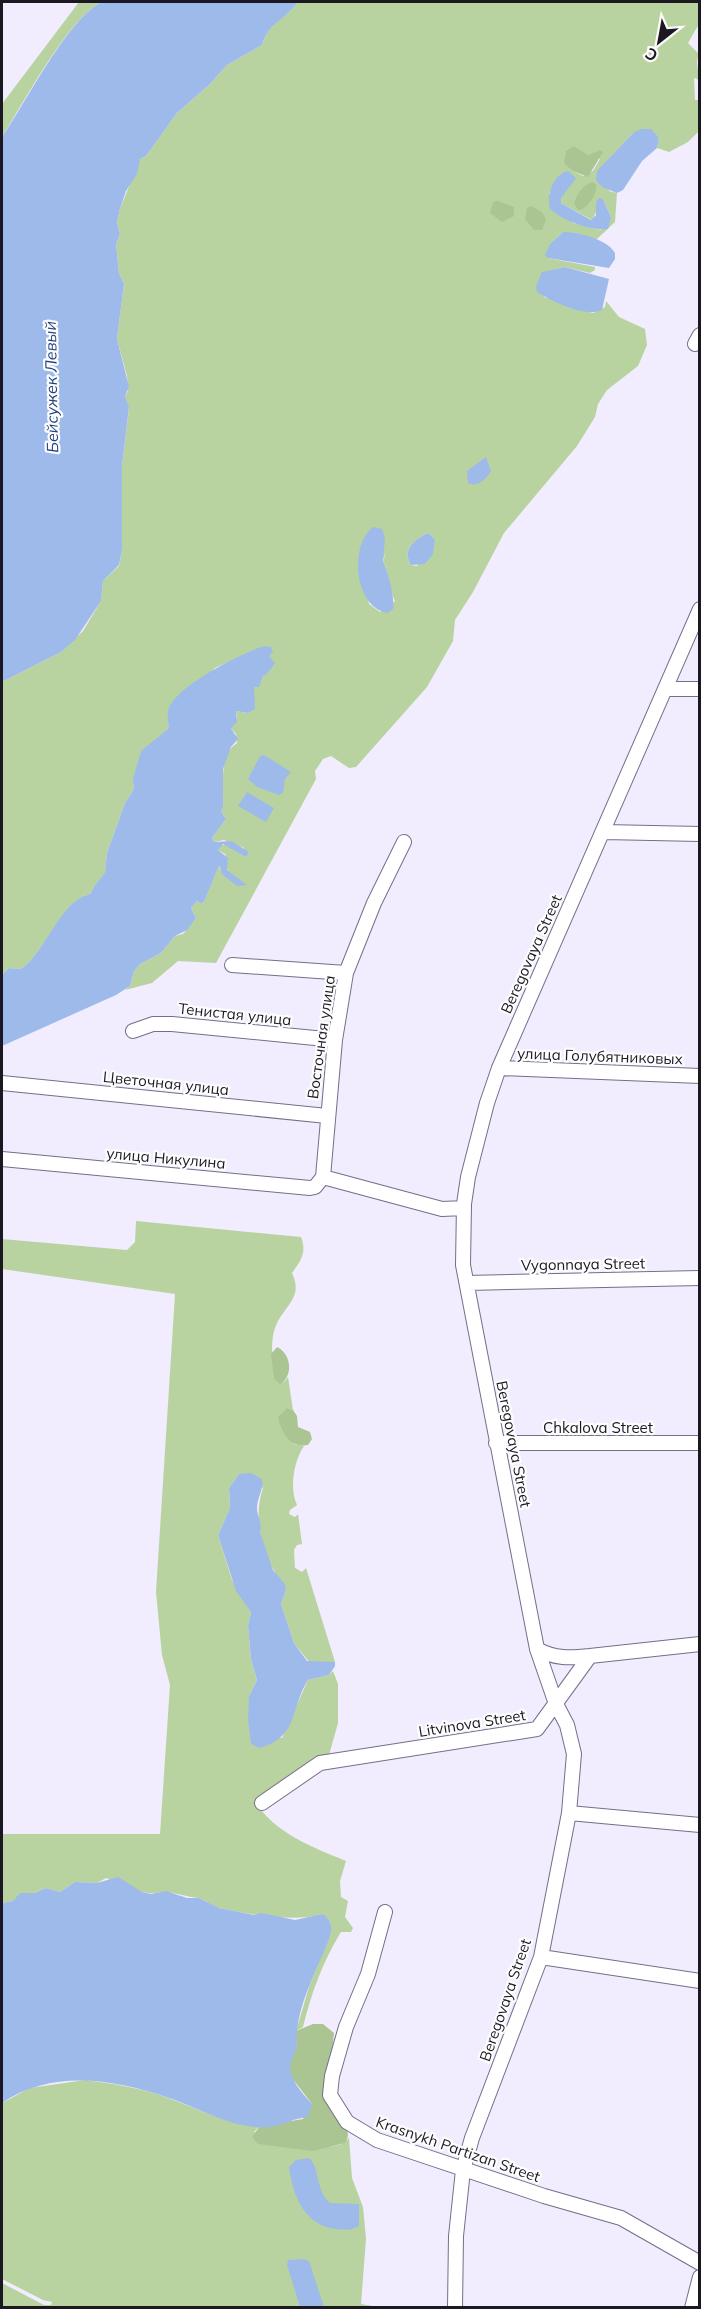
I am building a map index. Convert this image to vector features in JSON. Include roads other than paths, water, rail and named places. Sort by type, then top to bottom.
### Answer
[{"type":"street","name":"Beregovaya Street","points":[[455,2307],[456,2236],[463,2170],[472,2138],[541,1957],[569,1813],[574,1754],[567,1725],[556,1704],[537,1648],[467,1283],[463,1257],[464,1208],[474,1147],[500,1068],[699,609]]},
{"type":"street","points":[[665,689],[699,689]]},
{"type":"street","points":[[604,832],[699,834]]},
{"type":"street","name":"Восточная улица","points":[[323,1177],[335,1040],[346,973],[374,903],[404,843]]},
{"type":"street","points":[[232,966],[346,973]]},
{"type":"street","name":"Тенистая улица","points":[[133,1031],[153,1024],[172,1024],[335,1040]]},
{"type":"street","name":"улица Голубятниковых","points":[[500,1068],[699,1076]]},
{"type":"street","name":"Цветочная улица","points":[[2,1083],[327,1116]]},
{"type":"street","name":"улица Никулина","points":[[2,1159],[310,1188],[315,1187],[323,1177]]},
{"type":"street","points":[[323,1177],[442,1209],[464,1208]]},
{"type":"street","name":"Vygonnaya Street","points":[[467,1283],[699,1278]]},
{"type":"street","name":"Chkalova Street","points":[[496,1443],[699,1443]]},
{"type":"street","points":[[537,1648],[546,1654],[564,1658],[699,1644]]},
{"type":"street","name":"Litvinova Street","points":[[262,1803],[320,1763],[541,1727],[590,1656]]},
{"type":"street","points":[[569,1813],[699,1825]]},
{"type":"street","name":"Krasnykh Partizan Street","points":[[385,1912],[368,1974],[341,2042],[332,2076],[330,2096],[347,2121],[367,2135],[463,2170],[621,2218],[699,2263]]},
{"type":"street","points":[[541,1957],[699,1981]]},
{"type":"street","points":[[692,2307],[699,2277]]},
{"type":"water","name":"Бейсужек Левый","points":[[103,2],[298,2],[273,26],[262,45],[227,65],[209,85],[177,113],[146,156],[140,159],[137,174],[126,191],[117,222],[120,234],[116,244],[119,273],[124,284],[117,339],[129,387],[125,396],[129,407],[122,466],[122,550],[119,565],[103,581],[101,601],[75,640],[61,652],[2,682],[2,137],[62,42],[90,10]]},
{"type":"water","points":[[641,129],[651,129],[659,138],[657,148],[642,161],[623,190],[617,193],[602,187],[596,180],[597,171],[633,133]]},
{"type":"water","points":[[568,171],[576,178],[561,198],[561,203],[591,220],[596,215],[596,202],[599,198],[603,199],[611,217],[608,229],[577,224],[550,209],[549,198],[552,186],[558,176]]},
{"type":"water","points":[[563,232],[576,233],[599,240],[611,248],[615,253],[615,259],[609,268],[548,258],[545,255],[550,244]]},
{"type":"water","points":[[565,267],[609,279],[602,310],[587,312],[578,310],[537,292],[536,286],[542,272]]},
{"type":"water","points":[[486,457],[491,471],[489,474],[478,484],[468,483],[467,471]]},
{"type":"water","points":[[373,527],[382,529],[385,538],[383,562],[391,585],[393,604],[393,609],[388,613],[377,609],[368,600],[359,576],[360,548],[365,536]]},
{"type":"water","points":[[428,533],[435,539],[433,554],[425,564],[411,565],[408,555],[411,546],[418,538]]},
{"type":"water","points":[[264,646],[271,647],[273,652],[269,656],[275,663],[263,676],[259,687],[254,687],[255,709],[248,713],[236,711],[237,722],[231,728],[238,739],[231,747],[223,769],[223,807],[221,811],[226,819],[212,838],[214,842],[231,841],[249,852],[246,857],[223,844],[218,850],[228,858],[227,870],[247,885],[237,886],[222,874],[219,865],[205,900],[202,904],[197,901],[191,908],[196,918],[187,930],[175,936],[161,953],[140,964],[134,971],[130,986],[116,995],[2,1046],[2,975],[9,968],[21,969],[30,961],[70,906],[79,898],[90,894],[105,873],[107,853],[125,803],[134,789],[133,779],[141,751],[168,729],[168,711],[173,702],[182,692],[210,672]]},
{"type":"water","points":[[264,755],[291,772],[285,779],[283,793],[279,795],[257,787],[248,779],[260,756]]},
{"type":"water","points":[[247,792],[274,808],[266,822],[238,806]]},
{"type":"water","points":[[251,1473],[262,1479],[257,1508],[260,1532],[273,1570],[285,1584],[286,1590],[281,1604],[294,1643],[307,1661],[335,1662],[329,1675],[308,1680],[292,1721],[281,1737],[259,1748],[251,1744],[248,1720],[249,1696],[257,1680],[251,1659],[248,1626],[251,1612],[236,1591],[218,1535],[230,1508],[229,1488],[239,1474]]},
{"type":"water","points":[[118,1877],[142,1892],[151,1894],[166,1891],[187,1898],[199,1898],[219,1908],[295,1920],[322,1914],[329,1920],[331,1933],[304,2001],[290,2067],[301,2092],[312,2104],[308,2116],[275,2126],[244,2126],[148,2091],[105,2082],[84,2081],[62,2081],[41,2085],[21,2092],[2,2103],[2,1903],[13,1901],[20,1893],[34,1893],[46,1888],[60,1892],[75,1882],[97,1883]]},
{"type":"water","points":[[309,2158],[315,2167],[322,2192],[330,2203],[359,2204],[359,2226],[345,2230],[325,2226],[316,2222],[302,2207],[297,2198],[289,2167],[296,2160]]},
{"type":"water","points":[[288,2260],[309,2261],[324,2307],[300,2307],[287,2265]]}]
